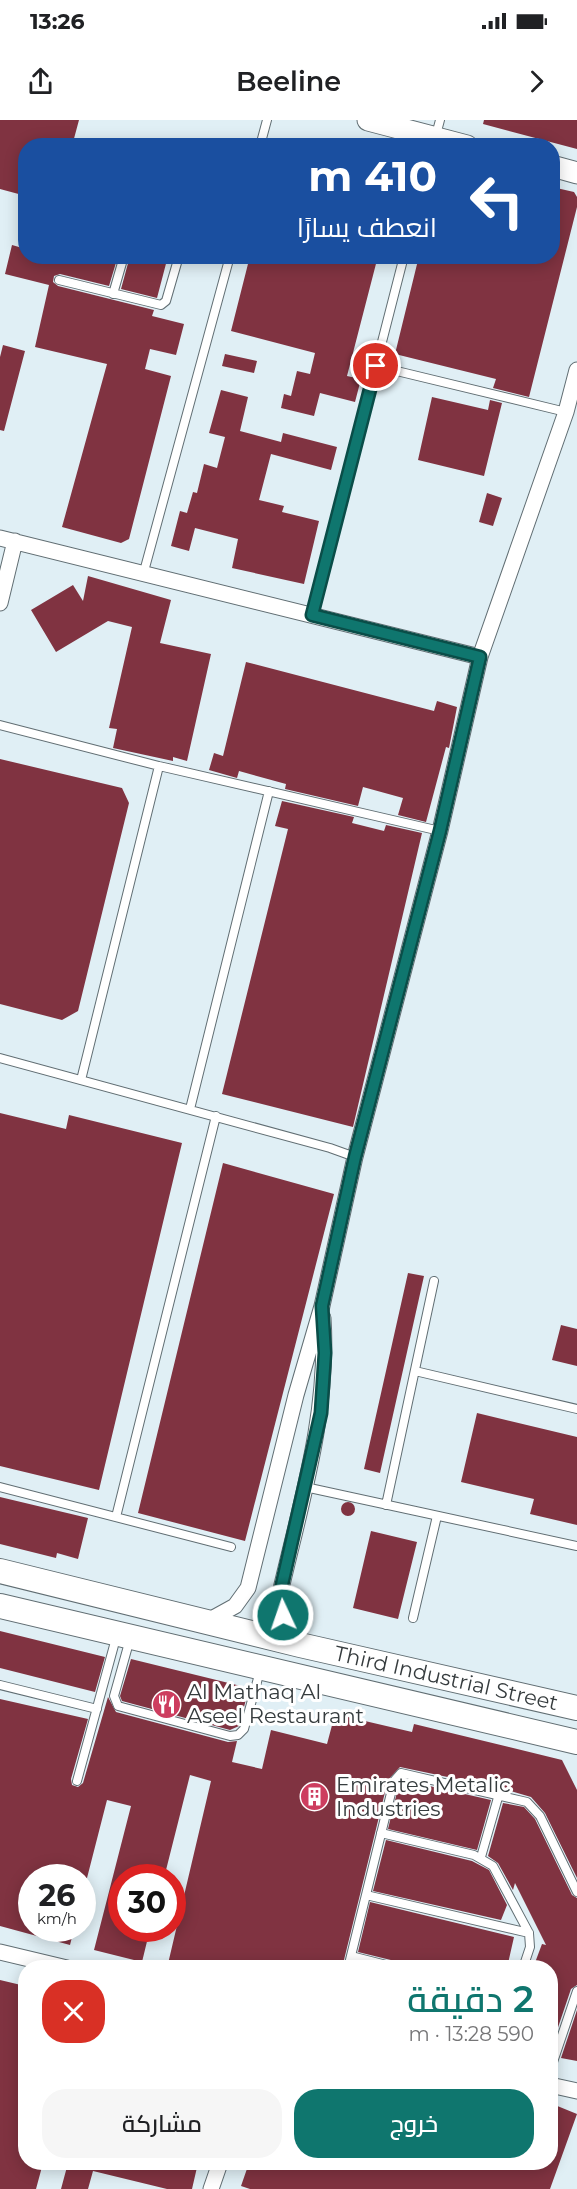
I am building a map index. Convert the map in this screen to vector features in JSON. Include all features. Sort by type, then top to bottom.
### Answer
[{"type":"main road","points":[[368,120],[436,134]]},
{"type":"main road","points":[[560,168],[577,173]]},
{"type":"main road","name":"Third Industrial Street","points":[[0,1571],[300,1645],[577,1708]]},
{"type":"main road","name":"Third Industrial Street","points":[[0,1606],[577,1742]]},
{"type":"main road","points":[[116,1634],[104,1622],[111,1619],[167,1632],[175,1629],[182,1616]]},
{"type":"main road","points":[[537,1698],[577,1692]]},
{"type":"main road","points":[[553,1736],[577,1756]]},
{"type":"street","points":[[206,1622],[235,1606],[248,1588],[296,1395],[322,1306],[355,1157],[440,831],[480,657],[566,412],[577,370]]},
{"type":"street","points":[[0,603],[8,540],[480,657]]},
{"type":"street","points":[[300,1645],[283,1615],[281,1589],[321,1413],[325,1353],[322,1306]]},
{"type":"street","points":[[0,1952],[34,1960]]},
{"type":"street","points":[[558,2087],[576,2092]]},
{"type":"street","points":[[210,2189],[217,2170]]},
{"type":"lane","points":[[262,138],[267,120]]},
{"type":"lane","points":[[113,294],[122,264]]},
{"type":"lane","points":[[59,280],[163,305],[176,264]]},
{"type":"lane","points":[[143,575],[227,264]]},
{"type":"lane","points":[[312,615],[402,264]]},
{"type":"lane","points":[[376,366],[566,412]]},
{"type":"lane","points":[[0,725],[159,766],[440,831]]},
{"type":"lane","points":[[81,1080],[159,766]]},
{"type":"lane","points":[[190,1109],[269,791]]},
{"type":"lane","points":[[0,1058],[216,1116],[355,1157]]},
{"type":"lane","points":[[116,1517],[216,1116]]},
{"type":"lane","points":[[386,1505],[434,1281]]},
{"type":"lane","points":[[415,1371],[577,1409]]},
{"type":"lane","points":[[0,1487],[231,1547]]},
{"type":"lane","points":[[305,1487],[577,1546]]},
{"type":"lane","points":[[414,1618],[436,1516]]},
{"type":"lane","points":[[116,1634],[114,1696],[118,1706],[230,1736],[238,1735],[244,1729],[261,1668]]},
{"type":"lane","points":[[77,1781],[116,1634]]},
{"type":"lane","points":[[0,1685],[97,1709]]},
{"type":"lane","points":[[350,1960],[394,1781],[401,1773],[527,1802],[537,1810],[577,1892]]},
{"type":"lane","points":[[481,1857],[499,1794]]},
{"type":"lane","points":[[381,1833],[481,1857],[497,1872],[529,1932],[530,1947],[526,1960]]},
{"type":"lane","points":[[366,1895],[529,1932]]},
{"type":"lane","points":[[351,1956],[367,1960]]},
{"type":"lane","points":[[558,2047],[577,1991]]},
{"type":"building","points":[[0,120],[79,120],[74,138],[18,138],[18,194],[0,189]]},
{"type":"building","points":[[484,120],[577,120],[577,149],[560,144],[560,138],[536,138],[483,124]]},
{"type":"building","points":[[560,189],[574,192],[577,197],[577,207],[529,397],[493,388],[496,379],[395,354],[417,264],[560,264]]},
{"type":"building","points":[[12,245],[18,247],[18,264],[116,264],[109,286],[60,274],[54,276],[53,282],[58,286],[154,310],[152,316],[184,324],[176,355],[150,349],[145,369],[171,376],[129,539],[121,543],[62,527],[107,364],[35,347],[49,285],[5,274]]},
{"type":"building","points":[[128,264],[166,264],[157,298],[121,289]]},
{"type":"building","points":[[248,264],[376,264],[347,376],[361,379],[355,402],[320,393],[314,416],[281,408],[284,394],[291,396],[297,371],[310,374],[315,353],[231,331]]},
{"type":"building","points":[[3,345],[25,351],[4,431],[0,430],[0,357]]},
{"type":"building","points":[[225,354],[257,361],[254,373],[222,366]]},
{"type":"building","points":[[221,390],[248,397],[240,431],[281,442],[283,433],[337,447],[331,470],[271,454],[259,500],[284,506],[282,512],[319,521],[304,584],[232,568],[238,539],[195,528],[189,551],[171,546],[180,511],[187,513],[193,492],[197,493],[204,464],[217,468],[225,437],[209,433]]},
{"type":"building","points":[[432,397],[488,410],[490,400],[502,403],[484,476],[418,460]]},
{"type":"building","points":[[487,493],[502,498],[493,526],[479,522]]},
{"type":"building","points":[[88,576],[171,600],[160,643],[211,654],[187,761],[173,757],[173,761],[113,748],[117,729],[109,728],[132,627],[108,621],[56,652],[31,610],[73,585],[83,601]]},
{"type":"building","points":[[246,662],[434,711],[437,701],[457,707],[449,748],[446,747],[426,822],[398,815],[403,798],[363,787],[358,806],[285,789],[286,784],[239,771],[237,778],[209,770],[214,753],[223,756]]},
{"type":"building","points":[[0,759],[122,788],[129,803],[78,1011],[62,1020],[0,1004]]},
{"type":"building","points":[[282,801],[354,817],[352,823],[384,831],[386,825],[422,833],[353,1127],[222,1094],[288,829],[275,826]]},
{"type":"building","points":[[0,1113],[66,1129],[69,1115],[182,1143],[99,1490],[0,1466]]},
{"type":"building","points":[[223,1163],[334,1194],[245,1541],[138,1513]]},
{"type":"building","points":[[408,1273],[424,1276],[380,1473],[364,1469]]},
{"type":"building","points":[[561,1325],[577,1329],[577,1366],[552,1360]]},
{"type":"building","points":[[477,1413],[577,1437],[577,1525],[530,1514],[534,1499],[461,1482]]},
{"type":"building","points":[[0,1497],[88,1518],[78,1559],[57,1553],[56,1558],[0,1544]]},
{"type":"building","points":[[348,1502],[353,1504],[355,1509],[353,1514],[348,1516],[343,1514],[341,1509],[343,1504]]},
{"type":"building","points":[[371,1531],[417,1542],[398,1619],[353,1608]]},
{"type":"building","points":[[0,1631],[105,1657],[95,1692],[0,1668]]},
{"type":"building","points":[[131,1659],[249,1688],[239,1726],[230,1730],[122,1701],[120,1696]]},
{"type":"building","points":[[108,1697],[116,1712],[228,1742],[237,1741],[232,1762],[262,1769],[271,1730],[327,1744],[335,1714],[412,1732],[414,1724],[562,1760],[577,1790],[577,1878],[545,1813],[531,1797],[500,1788],[400,1767],[388,1780],[344,1960],[169,1960],[173,1942],[186,1942],[186,1887],[211,1781],[190,1775],[168,1864],[116,1864],[131,1806],[107,1800],[91,1864],[18,1864],[18,1931],[0,1926],[0,1699],[88,1719],[71,1779],[72,1785],[78,1787],[83,1783]]},
{"type":"building","points":[[403,1780],[491,1800],[477,1850],[388,1829],[399,1784]]},
{"type":"building","points":[[503,1803],[524,1807],[535,1819],[572,1895],[577,1898],[577,1985],[571,1989],[558,2027],[558,1960],[536,1960],[542,1944],[546,1945],[515,1883],[513,1890],[498,1863],[488,1856]]},
{"type":"building","points":[[386,1840],[472,1861],[489,1870],[507,1905],[501,1920],[373,1891]]},
{"type":"building","points":[[108,1896],[108,1942],[147,1942],[142,1960],[94,1950]]},
{"type":"building","points":[[370,1902],[514,1937],[509,1960],[391,1960],[358,1952]]},
{"type":"building","points":[[0,1980],[18,1984],[18,2170],[41,2170],[36,2189],[0,2189]]},
{"type":"building","points":[[577,2010],[577,2061],[561,2058]]},
{"type":"building","points":[[558,2106],[577,2114],[558,2167]]},
{"type":"building","points":[[66,2170],[196,2170],[192,2189],[167,2189],[93,2171],[88,2189],[61,2189]]},
{"type":"building","points":[[247,2170],[557,2170],[550,2189],[250,2189],[241,2186]]},
{"type":"place","name":"Al Mathaq Al Aseel Restaurant","points":[[166,1704]]},
{"type":"place","name":"Emirates Metalic Industries","points":[[315,1797]]},
{"type":"route","points":[[283,1615],[280,1602],[281,1589],[321,1413],[325,1353],[322,1306],[355,1157],[440,831],[480,657],[312,615],[376,366]]}]
